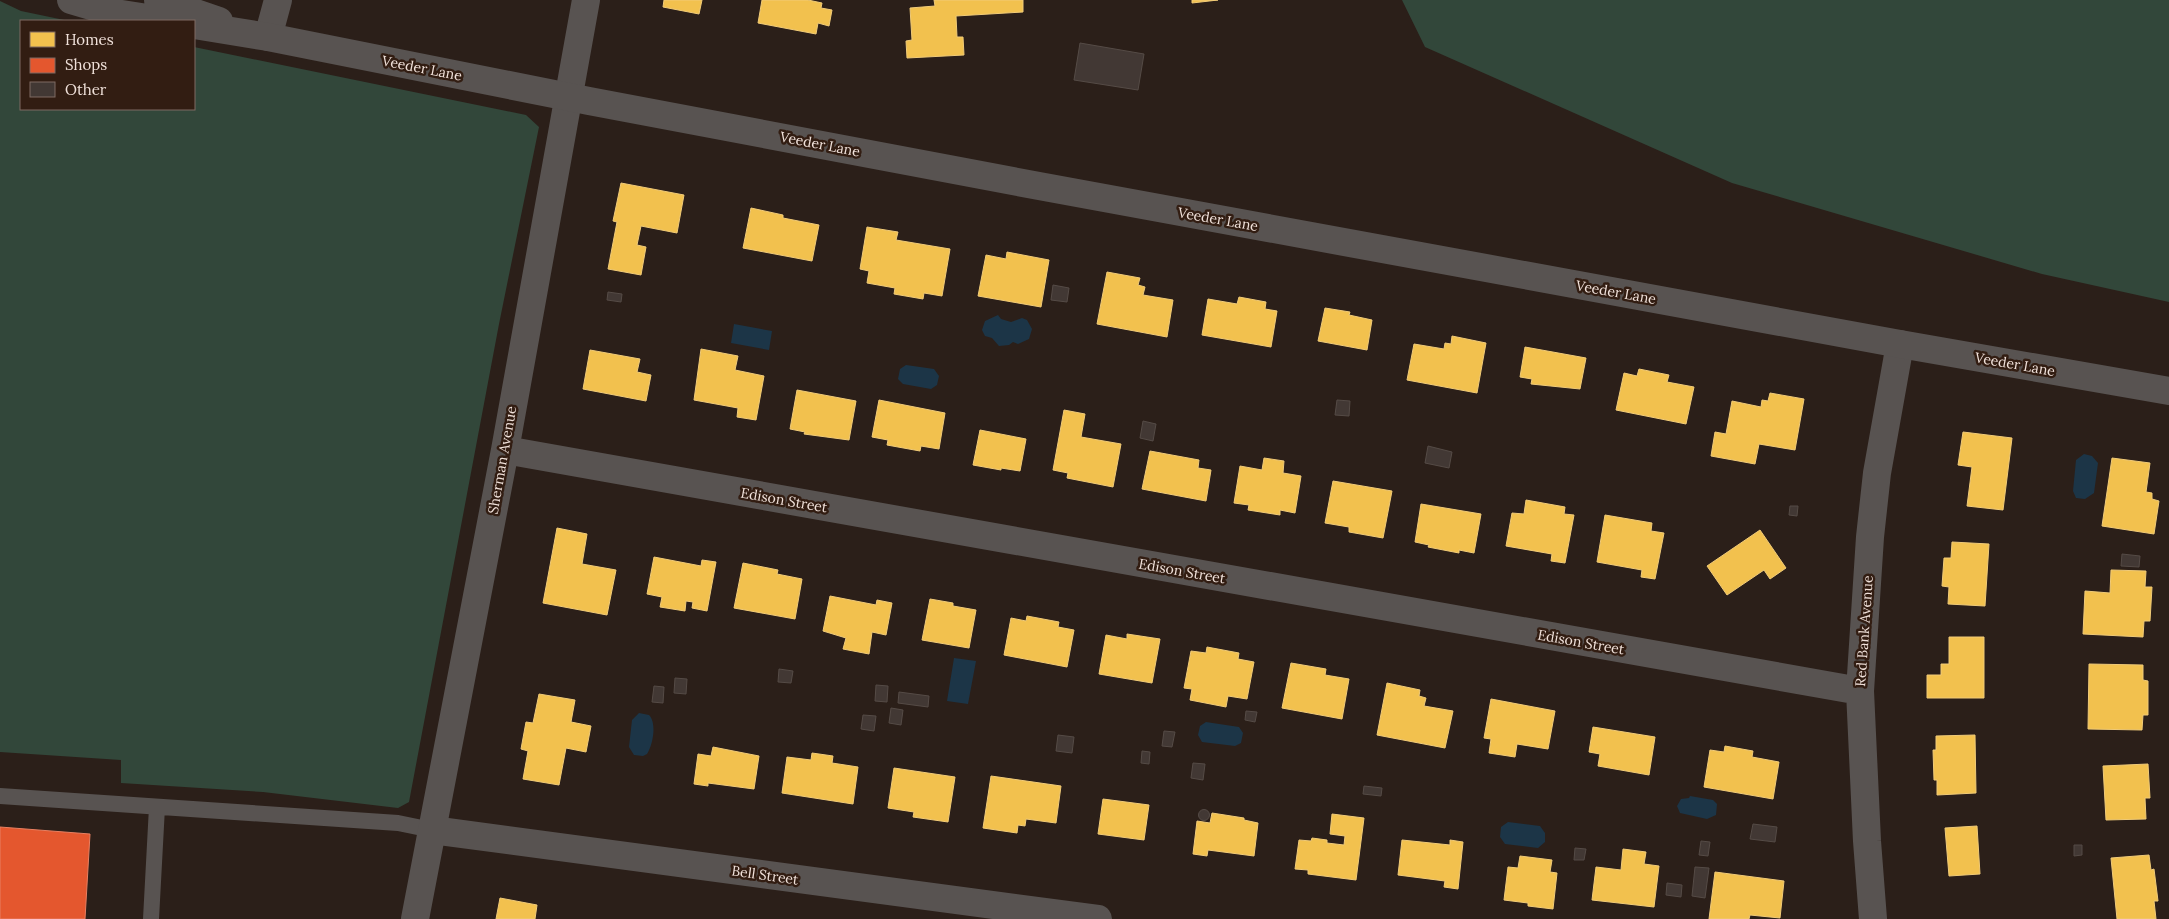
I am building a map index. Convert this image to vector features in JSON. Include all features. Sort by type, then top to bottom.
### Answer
[{"type":"street","points":[[71,0],[115,13],[160,20]]},
{"type":"street","name":"Veeder Lane","points":[[158,0],[268,37]]},
{"type":"street","points":[[268,37],[278,0]]},
{"type":"street","name":"Sherman Avenue","points":[[415,919],[504,450],[586,0]]},
{"type":"street","name":"Veeder Lane","points":[[195,26],[268,37],[1039,186],[1900,344],[2169,391]]},
{"type":"street","name":"Red Bank Avenue","points":[[1873,919],[1867,841],[1860,692],[1870,537],[1877,474],[1900,344]]},
{"type":"street","name":"Edison Street","points":[[504,450],[1860,692]]},
{"type":"street","name":"Bell Street","points":[[432,830],[1098,919]]},
{"type":"lane","points":[[0,796],[398,823],[432,830]]},
{"type":"lane","points":[[151,919],[157,807]]},
{"type":"green space","points":[[1402,0],[2169,0],[2169,302],[2042,274],[1732,183],[1425,47]]},
{"type":"green space","points":[[0,1],[21,11],[64,20],[20,20],[20,110],[195,110],[195,47],[526,115],[539,127],[499,324],[409,802],[398,808],[263,792],[121,783],[121,760],[0,752]]},
{"type":"water","points":[[998,315],[1001,319],[1011,322],[1022,318],[1027,320],[1032,329],[1029,339],[1018,344],[1013,342],[1009,345],[999,346],[992,338],[985,336],[982,330],[985,321]]},
{"type":"water","points":[[734,324],[772,331],[769,350],[731,343]]},
{"type":"water","points":[[906,365],[934,369],[939,376],[937,385],[931,389],[903,384],[898,379],[900,369]]},
{"type":"water","points":[[2084,454],[2092,456],[2098,463],[2094,493],[2085,499],[2076,498],[2073,491],[2076,460]]},
{"type":"water","points":[[954,658],[976,661],[968,704],[947,701]]},
{"type":"water","points":[[639,713],[649,715],[653,723],[652,740],[649,750],[643,756],[634,755],[629,747],[632,720]]},
{"type":"water","points":[[1206,722],[1239,727],[1243,733],[1241,743],[1235,746],[1202,742],[1198,735],[1200,726]]},
{"type":"water","points":[[1690,796],[1713,800],[1717,804],[1716,815],[1707,819],[1680,813],[1677,806],[1681,799],[1689,798]]},
{"type":"water","points":[[1508,822],[1540,826],[1545,833],[1545,842],[1538,848],[1505,844],[1500,837],[1501,827]]},
{"type":"building: Homes","points":[[664,0],[702,0],[699,14],[663,7]]},
{"type":"building: Homes","points":[[762,0],[808,0],[822,3],[821,8],[832,10],[829,26],[818,23],[816,34],[758,23]]},
{"type":"building: Homes","points":[[934,0],[1023,0],[1023,12],[956,16],[957,37],[963,37],[964,55],[907,58],[906,41],[912,40],[910,8],[935,6]]},
{"type":"building: Homes","points":[[1192,0],[1218,0],[1192,3]]},
{"type":"building: Homes","points":[[621,183],[684,195],[677,233],[641,226],[637,245],[646,247],[641,275],[608,269],[617,222],[613,221]]},
{"type":"building: Homes","points":[[751,208],[783,215],[783,218],[819,225],[812,261],[743,248]]},
{"type":"building: Homes","points":[[867,227],[898,232],[896,240],[950,249],[942,296],[924,293],[923,299],[894,294],[895,288],[867,283],[869,271],[860,269]]},
{"type":"building: Homes","points":[[1007,252],[1049,260],[1041,307],[978,296],[986,255],[1006,259]]},
{"type":"building: Homes","points":[[1107,272],[1140,278],[1138,285],[1145,287],[1143,295],[1173,300],[1167,337],[1097,324]]},
{"type":"building: Homes","points":[[1239,297],[1266,302],[1265,309],[1277,311],[1271,347],[1202,335],[1208,299],[1237,304]]},
{"type":"building: Homes","points":[[1325,308],[1350,312],[1349,315],[1372,320],[1367,350],[1318,341]]},
{"type":"building: Homes","points":[[1452,336],[1486,343],[1477,393],[1407,380],[1414,344],[1444,349],[1445,343],[1451,344]]},
{"type":"building: Homes","points":[[1525,347],[1586,358],[1580,389],[1531,384],[1532,379],[1520,377]]},
{"type":"building: Homes","points":[[701,349],[738,356],[735,370],[764,376],[756,420],[737,417],[738,408],[694,400]]},
{"type":"building: Homes","points":[[590,350],[640,359],[637,372],[651,375],[646,401],[583,389]]},
{"type":"building: Homes","points":[[1639,369],[1669,375],[1667,382],[1694,387],[1686,424],[1616,410],[1624,373],[1637,376]]},
{"type":"building: Homes","points":[[797,390],[856,401],[849,440],[804,434],[805,432],[790,429]]},
{"type":"building: Homes","points":[[1770,393],[1804,399],[1795,450],[1759,444],[1755,464],[1711,456],[1715,432],[1726,434],[1732,401],[1761,407],[1762,400],[1768,401]]},
{"type":"building: Homes","points":[[879,400],[945,413],[939,449],[921,446],[920,451],[887,445],[888,440],[872,437]]},
{"type":"building: Homes","points":[[1064,410],[1085,414],[1081,437],[1121,444],[1113,487],[1067,478],[1068,473],[1053,470]]},
{"type":"building: Homes","points":[[980,430],[1026,439],[1020,471],[973,465]]},
{"type":"building: Homes","points":[[1963,432],[2012,438],[2003,510],[1967,506],[1972,467],[1958,465]]},
{"type":"building: Homes","points":[[1150,451],[1199,460],[1198,468],[1211,470],[1206,501],[1142,489]]},
{"type":"building: Homes","points":[[1264,458],[1284,461],[1283,473],[1301,476],[1295,513],[1280,510],[1280,515],[1248,510],[1249,505],[1234,503],[1240,466],[1262,470]]},
{"type":"building: Homes","points":[[2112,458],[2150,463],[2146,492],[2152,493],[2152,499],[2159,501],[2154,534],[2102,526]]},
{"type":"building: Homes","points":[[1333,481],[1392,491],[1383,538],[1349,532],[1349,527],[1325,523]]},
{"type":"building: Homes","points":[[1526,500],[1565,507],[1564,514],[1574,515],[1565,563],[1551,561],[1552,554],[1506,546],[1512,513],[1524,514]]},
{"type":"building: Homes","points":[[1421,504],[1481,514],[1474,553],[1459,550],[1459,553],[1428,547],[1429,545],[1415,542]]},
{"type":"building: Homes","points":[[1605,515],[1652,523],[1651,531],[1664,533],[1655,579],[1641,577],[1642,570],[1597,562]]},
{"type":"building: Homes","points":[[557,528],[587,534],[582,564],[616,570],[607,615],[543,603]]},
{"type":"building: Homes","points":[[1760,530],[1786,568],[1770,579],[1764,570],[1727,595],[1707,566]]},
{"type":"building: Homes","points":[[1952,542],[1989,544],[1985,606],[1948,604],[1949,587],[1942,586],[1944,558],[1951,558]]},
{"type":"building: Homes","points":[[654,557],[701,566],[702,560],[716,562],[707,611],[692,608],[693,602],[686,601],[685,611],[660,607],[662,597],[647,594]]},
{"type":"building: Homes","points":[[743,563],[778,570],[777,574],[802,579],[795,619],[734,608]]},
{"type":"building: Homes","points":[[2111,570],[2146,571],[2145,587],[2152,587],[2150,621],[2144,621],[2143,637],[2083,634],[2085,591],[2110,593]]},
{"type":"building: Homes","points":[[830,596],[876,605],[877,600],[892,603],[886,635],[872,632],[869,654],[843,649],[846,638],[823,631]]},
{"type":"building: Homes","points":[[930,599],[976,610],[969,648],[922,640]]},
{"type":"building: Homes","points":[[1027,616],[1059,622],[1058,627],[1074,630],[1067,667],[1004,655],[1011,618],[1026,621]]},
{"type":"building: Homes","points":[[1127,634],[1160,639],[1152,683],[1099,674],[1106,635],[1127,639]]},
{"type":"building: Homes","points":[[1949,637],[1984,637],[1984,698],[1927,698],[1927,675],[1941,675],[1941,664],[1949,664]]},
{"type":"building: Homes","points":[[1207,647],[1239,653],[1238,659],[1254,662],[1247,699],[1228,696],[1226,707],[1190,700],[1192,689],[1184,688],[1191,651],[1206,653]]},
{"type":"building: Homes","points":[[1291,663],[1326,669],[1325,675],[1349,679],[1342,719],[1282,708]]},
{"type":"building: Homes","points":[[2089,664],[2143,665],[2143,680],[2148,681],[2148,715],[2143,715],[2142,730],[2088,729]]},
{"type":"building: Homes","points":[[1387,683],[1420,690],[1419,696],[1426,698],[1424,706],[1453,711],[1445,748],[1377,735]]},
{"type":"building: Homes","points":[[539,694],[575,700],[571,722],[591,726],[586,752],[566,748],[559,785],[523,779],[528,751],[521,749],[526,722],[533,723]]},
{"type":"building: Homes","points":[[1491,699],[1555,711],[1548,749],[1517,744],[1515,757],[1489,753],[1491,739],[1484,738]]},
{"type":"building: Homes","points":[[1593,727],[1655,737],[1649,775],[1598,766],[1600,754],[1589,752]]},
{"type":"building: Homes","points":[[1975,735],[1976,793],[1937,795],[1937,780],[1934,780],[1933,750],[1936,750],[1936,736]]},
{"type":"building: Homes","points":[[1725,746],[1753,751],[1752,757],[1779,762],[1773,799],[1704,787],[1710,750],[1724,752]]},
{"type":"building: Homes","points":[[713,747],[759,756],[754,789],[708,783],[708,786],[694,784],[698,754],[711,756]]},
{"type":"building: Homes","points":[[812,753],[833,756],[832,763],[858,767],[853,804],[782,793],[787,757],[811,760]]},
{"type":"building: Homes","points":[[2148,764],[2150,798],[2145,798],[2146,819],[2106,820],[2103,766]]},
{"type":"building: Homes","points":[[894,768],[955,777],[948,822],[913,817],[914,812],[888,808]]},
{"type":"building: Homes","points":[[991,776],[1061,786],[1056,823],[1026,819],[1025,826],[1018,825],[1017,833],[983,828]]},
{"type":"building: Homes","points":[[1103,799],[1149,805],[1144,840],[1098,834]]},
{"type":"building: Homes","points":[[1212,813],[1244,818],[1244,820],[1258,823],[1254,856],[1208,850],[1207,856],[1193,854],[1197,821],[1210,823]]},
{"type":"building: Homes","points":[[1332,814],[1364,818],[1356,880],[1308,874],[1308,870],[1295,869],[1299,840],[1311,841],[1312,838],[1327,840],[1327,843],[1344,845],[1345,836],[1330,834]]},
{"type":"building: Homes","points":[[1977,826],[1980,874],[1949,876],[1945,828]]},
{"type":"building: Homes","points":[[1402,840],[1450,845],[1450,840],[1463,842],[1458,889],[1444,887],[1445,881],[1398,875]]},
{"type":"building: Homes","points":[[1623,849],[1646,852],[1644,864],[1659,866],[1654,907],[1592,900],[1596,867],[1621,870]]},
{"type":"building: Homes","points":[[2149,855],[2151,870],[2154,869],[2158,901],[2154,901],[2156,919],[2117,919],[2111,858]]},
{"type":"building: Homes","points":[[1520,856],[1552,860],[1550,872],[1557,873],[1553,909],[1528,906],[1528,903],[1504,900],[1508,867],[1518,868]]},
{"type":"building: Homes","points":[[1715,872],[1784,881],[1780,918],[1750,915],[1749,919],[1709,919]]},
{"type":"building: Homes","points":[[500,898],[537,905],[535,919],[496,919]]},
{"type":"building: Shops","points":[[0,827],[90,834],[85,919],[0,919]]},
{"type":"building: Other","points":[[1080,43],[1144,54],[1138,90],[1074,80]]},
{"type":"building: Other","points":[[1053,285],[1069,288],[1067,302],[1051,300]]},
{"type":"building: Other","points":[[608,292],[622,294],[621,302],[607,300]]},
{"type":"building: Other","points":[[1337,400],[1350,401],[1349,416],[1335,415]]},
{"type":"building: Other","points":[[1143,421],[1156,424],[1153,441],[1140,438]]},
{"type":"building: Other","points":[[1428,446],[1452,452],[1449,468],[1425,463]]},
{"type":"building: Other","points":[[1790,506],[1798,506],[1797,516],[1789,515]]},
{"type":"building: Other","points":[[2122,554],[2140,556],[2139,567],[2121,566]]},
{"type":"building: Other","points":[[779,669],[793,671],[791,683],[778,682]]},
{"type":"building: Other","points":[[675,678],[687,679],[686,694],[674,693]]},
{"type":"building: Other","points":[[876,685],[888,686],[887,702],[875,701]]},
{"type":"building: Other","points":[[654,686],[664,687],[663,703],[652,702]]},
{"type":"building: Other","points":[[899,692],[929,696],[928,707],[898,703]]},
{"type":"building: Other","points":[[891,708],[903,710],[901,725],[889,723]]},
{"type":"building: Other","points":[[1246,711],[1257,712],[1255,722],[1245,720]]},
{"type":"building: Other","points":[[863,715],[876,716],[874,731],[861,729]]},
{"type":"building: Other","points":[[1164,731],[1175,732],[1172,747],[1162,746]]},
{"type":"building: Other","points":[[1058,735],[1074,737],[1072,753],[1056,751]]},
{"type":"building: Other","points":[[1142,751],[1150,752],[1149,764],[1141,763]]},
{"type":"building: Other","points":[[1193,763],[1205,764],[1203,780],[1191,778]]},
{"type":"building: Other","points":[[1364,786],[1382,788],[1381,796],[1363,794]]},
{"type":"building: Other","points":[[1202,810],[1206,810],[1209,815],[1208,819],[1202,820],[1199,817],[1199,813]]},
{"type":"building: Other","points":[[1753,824],[1777,827],[1775,842],[1750,839]]},
{"type":"building: Other","points":[[1701,841],[1710,842],[1708,856],[1699,855]]},
{"type":"building: Other","points":[[2074,845],[2082,845],[2082,855],[2074,856]]},
{"type":"building: Other","points":[[1575,848],[1586,849],[1584,860],[1574,860]]},
{"type":"building: Other","points":[[1695,867],[1709,868],[1705,898],[1692,896]]},
{"type":"building: Other","points":[[1667,883],[1682,885],[1681,897],[1666,895]]}]
